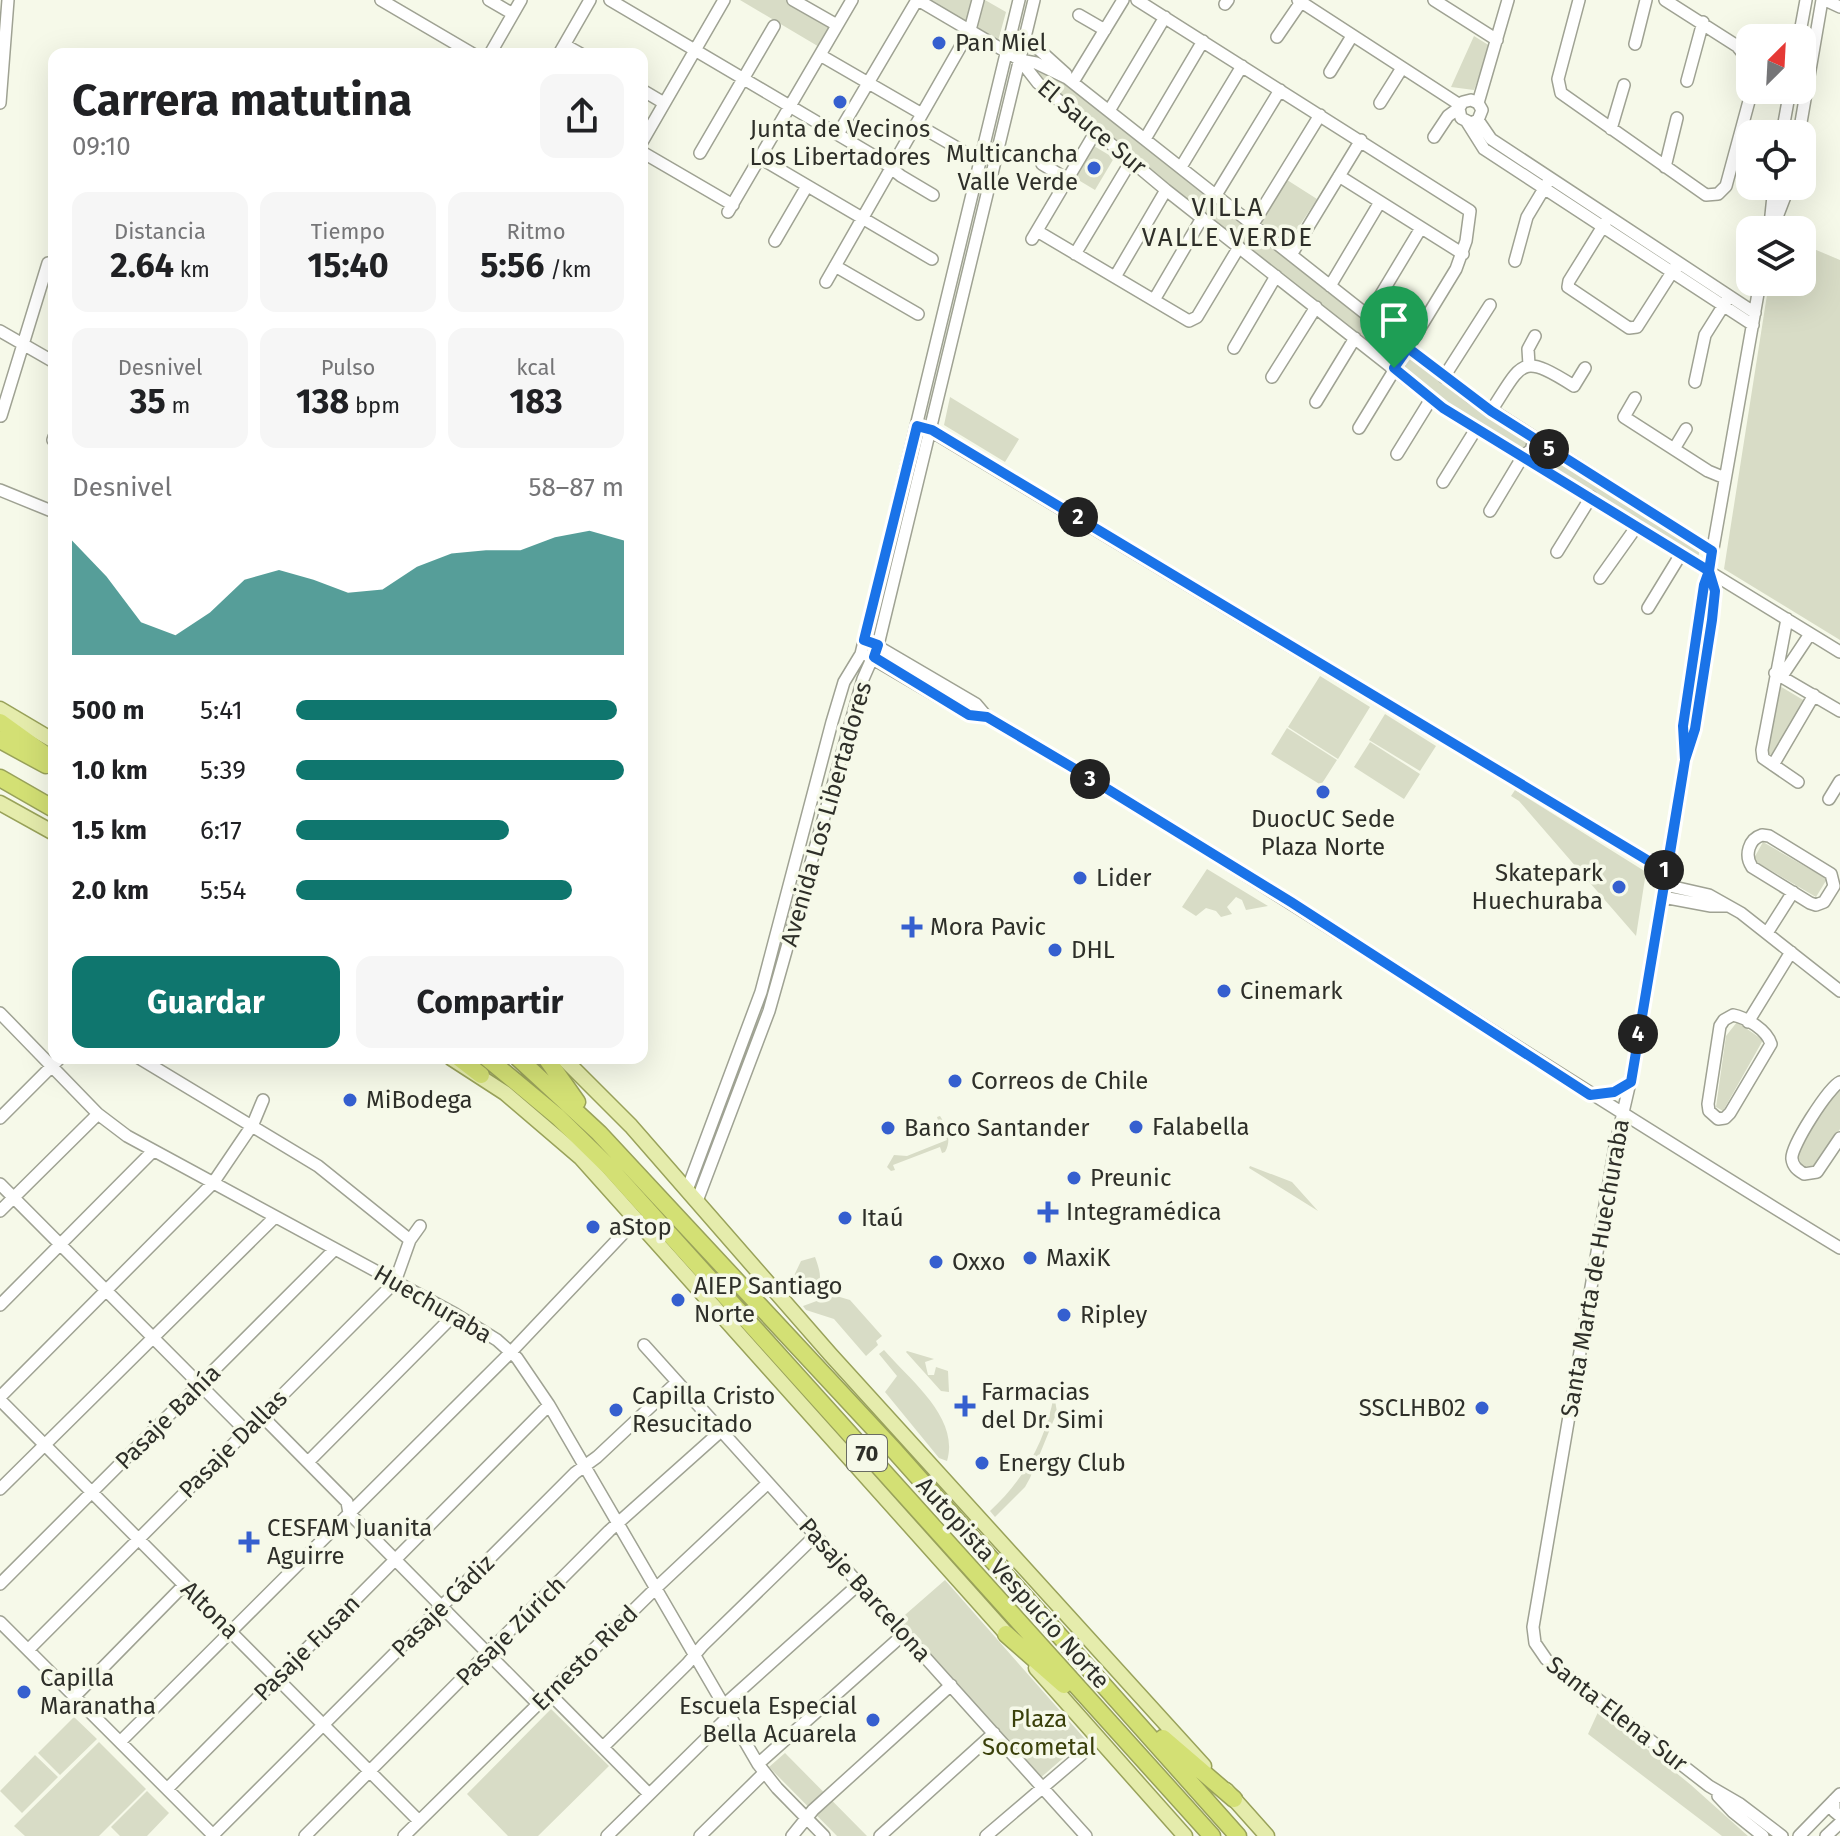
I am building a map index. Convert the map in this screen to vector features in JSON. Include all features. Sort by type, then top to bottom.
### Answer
[{"type":"highway","points":[[0,722],[48,757]]},
{"type":"highway","points":[[0,740],[48,767]]},
{"type":"highway","points":[[0,778],[48,805]]},
{"type":"highway","points":[[0,789],[48,806]]},
{"type":"highway","points":[[467,1064],[481,1075]]},
{"type":"highway","name":"Autopista Vespucio Norte","points":[[494,1064],[558,1117],[609,1167],[1212,1836]]},
{"type":"highway","name":"Autopista Vespucio Norte","points":[[524,1064],[599,1133],[893,1449],[1238,1836]]},
{"type":"highway","points":[[550,1064],[599,1133]]},
{"type":"highway","points":[[1006,1634],[1125,1739]]},
{"type":"highway","points":[[1118,1699],[1234,1799]]},
{"type":"main road","points":[[0,709],[48,737]]},
{"type":"main road","points":[[0,803],[48,830]]},
{"type":"main road","points":[[462,1064],[532,1114],[581,1158],[1185,1836]]},
{"type":"main road","points":[[569,1064],[614,1107],[861,1389],[1267,1836]]},
{"type":"street","points":[[0,103],[8,0]]},
{"type":"street","points":[[489,0],[513,14]]},
{"type":"street","points":[[493,48],[521,0]]},
{"type":"street","points":[[563,48],[590,0]]},
{"type":"street","points":[[610,0],[838,134],[933,195]]},
{"type":"street","points":[[648,131],[724,0]]},
{"type":"street","points":[[793,0],[837,25]]},
{"type":"street","points":[[648,156],[730,208],[852,0]]},
{"type":"street","points":[[838,134],[917,0],[1020,60],[1036,63],[1070,80],[1444,377],[1534,440],[1712,551]]},
{"type":"street","points":[[826,282],[970,30],[978,0]]},
{"type":"street","name":"Avenida Los Libertadores","points":[[692,1196],[761,992],[844,682],[861,654],[1019,0]]},
{"type":"street","name":"Avenida Los Libertadores","points":[[692,1196],[769,1011],[863,679],[878,645],[1034,0]]},
{"type":"street","points":[[1070,80],[1123,0]]},
{"type":"street","points":[[1137,0],[1470,211],[1463,254],[1453,274],[1359,428]]},
{"type":"street","points":[[1478,103],[1508,0]]},
{"type":"street","points":[[1579,0],[1558,87],[1563,96],[1706,195],[1721,192],[1728,180],[1748,104]]},
{"type":"street","points":[[1635,44],[1646,0]]},
{"type":"street","points":[[1665,0],[1736,45]]},
{"type":"street","points":[[1802,24],[1806,0]]},
{"type":"street","points":[[1816,25],[1823,0],[1840,7]]},
{"type":"street","points":[[385,1],[463,48]]},
{"type":"street","points":[[1277,37],[1299,1],[1460,107]]},
{"type":"street","points":[[1437,1],[1497,40]]},
{"type":"street","points":[[1079,15],[1105,30]]},
{"type":"street","points":[[1109,111],[1165,17]]},
{"type":"street","points":[[1687,81],[1703,22]]},
{"type":"street","points":[[700,153],[774,26]]},
{"type":"street","points":[[1330,72],[1352,36]]},
{"type":"street","points":[[1025,37],[1060,66],[1070,80]]},
{"type":"street","points":[[1145,139],[1203,41]]},
{"type":"street","points":[[820,55],[868,83],[961,150]]},
{"type":"street","name":"El Sauce Sur","points":[[1020,60],[1038,83],[1166,190],[1431,399],[1840,652]]},
{"type":"street","points":[[1181,167],[1242,66]]},
{"type":"street","points":[[1380,103],[1402,68]]},
{"type":"street","points":[[1611,129],[1624,85]]},
{"type":"street","points":[[1216,195],[1280,90]]},
{"type":"street","points":[[648,94],[664,103]]},
{"type":"street","points":[[1434,137],[1448,116],[1471,100],[1478,103],[1482,110],[1473,121]]},
{"type":"street","points":[[1460,107],[1461,118],[1473,121],[1491,139],[1548,183],[1754,319]]},
{"type":"street","points":[[1253,224],[1320,115]]},
{"type":"street","points":[[1665,167],[1677,118]]},
{"type":"street","points":[[1096,131],[1034,235],[1075,254],[1189,321],[1195,320],[1239,247]]},
{"type":"street","points":[[1291,255],[1361,140]]},
{"type":"street","points":[[760,158],[932,259]]},
{"type":"street","points":[[1075,254],[1131,161]]},
{"type":"street","points":[[1042,164],[1067,179]]},
{"type":"street","points":[[1339,176],[1463,254]]},
{"type":"street","points":[[1515,261],[1527,217],[1548,183]]},
{"type":"street","points":[[775,241],[807,186]]},
{"type":"street","points":[[1115,277],[1166,190]]},
{"type":"street","points":[[1330,286],[1380,202]]},
{"type":"street","points":[[1154,300],[1202,218]]},
{"type":"street","points":[[1606,221],[1569,281],[1571,292],[1633,329],[1675,267]]},
{"type":"street","points":[[1368,316],[1421,228]]},
{"type":"street","points":[[1,416],[48,263]]},
{"type":"street","points":[[835,266],[918,314]]},
{"type":"street","points":[[1234,348],[1276,276]]},
{"type":"street","name":"Santa Marta de Huechuraba","points":[[1533,1635],[1546,1544],[1622,1115],[1631,1082],[1685,760],[1695,729],[1714,605],[1715,586],[1709,571],[1758,296]]},
{"type":"street","points":[[1695,382],[1703,341],[1726,300]]},
{"type":"street","points":[[1444,377],[1490,305]]},
{"type":"street","points":[[1272,377],[1316,307]]},
{"type":"street","points":[[0,331],[48,358]]},
{"type":"street","points":[[1529,365],[1528,349],[1535,336]]},
{"type":"street","points":[[1316,402],[1355,338]]},
{"type":"street","points":[[1491,411],[1515,374],[1529,365],[1541,366],[1574,386],[1585,368]]},
{"type":"street","points":[[1635,398],[1624,417],[1708,471],[1725,478]]},
{"type":"street","points":[[1397,454],[1431,399]]},
{"type":"street","points":[[917,426],[932,430],[1667,872]]},
{"type":"street","points":[[1443,482],[1476,429]]},
{"type":"street","points":[[1674,449],[1686,429]]},
{"type":"street","points":[[1490,511],[1523,456],[1531,450],[1534,440]]},
{"type":"street","points":[[0,490],[48,510]]},
{"type":"street","points":[[1557,552],[1591,497]]},
{"type":"street","points":[[1600,578],[1637,526]]},
{"type":"street","points":[[1648,608],[1681,554]]},
{"type":"street","points":[[1787,619],[1762,750],[1763,758],[1798,782]]},
{"type":"street","points":[[1778,674],[1810,634]]},
{"type":"street","points":[[864,640],[878,645],[976,704],[987,717],[1291,902],[1590,1095],[1840,1248]]},
{"type":"street","points":[[861,654],[874,657],[969,715],[987,717]]},
{"type":"street","points":[[1778,674],[1840,711]]},
{"type":"street","points":[[1773,765],[1814,695]]},
{"type":"street","points":[[1829,799],[1840,781]]},
{"type":"street","points":[[1769,836],[1831,874],[1834,880],[1828,898],[1819,904],[1813,904],[1793,892],[1751,864],[1748,854],[1755,837],[1769,836]]},
{"type":"street","points":[[1664,891],[1709,895],[1767,933],[1840,991]]},
{"type":"street","points":[[1767,933],[1793,892]]},
{"type":"street","points":[[1748,1022],[1791,952]]},
{"type":"street","name":"Huechuraba","points":[[0,1013],[48,1055]]},
{"type":"street","points":[[1733,1015],[1748,1022],[1768,1036],[1770,1047],[1730,1113],[1718,1119],[1708,1108],[1720,1026],[1733,1015]]},
{"type":"street","points":[[0,1118],[54,1064]]},
{"type":"street","name":"Huechuraba","points":[[58,1064],[98,1114],[153,1151],[455,1314],[511,1352],[549,1405],[761,1768],[824,1836]]},
{"type":"street","points":[[149,1064],[318,1166],[410,1240]]},
{"type":"street","points":[[1590,1095],[1614,1092],[1631,1082]]},
{"type":"street","points":[[1840,1082],[1830,1089],[1794,1147],[1793,1163],[1804,1174],[1817,1172],[1840,1138]]},
{"type":"street","points":[[0,1398],[213,1183],[253,1124],[263,1100]]},
{"type":"street","points":[[0,1211],[98,1114]]},
{"type":"street","points":[[0,1305],[153,1151]]},
{"type":"street","points":[[0,1184],[246,1431]]},
{"type":"street","points":[[0,1489],[275,1217]]},
{"type":"street","points":[[120,1742],[511,1352],[636,1220]]},
{"type":"street","name":"Pasaje Dallas","points":[[28,1650],[395,1282],[410,1240],[420,1226]]},
{"type":"street","name":"Pasaje Bahía","points":[[0,1584],[335,1249]]},
{"type":"street","points":[[308,1462],[455,1314]]},
{"type":"street","name":"Pasaje Barcelona","points":[[644,1345],[1086,1836]]},
{"type":"street","name":"Pasaje Cádiz","points":[[214,1836],[442,1606],[585,1466],[677,1382]]},
{"type":"street","name":"Altona","points":[[0,1398],[419,1821]]},
{"type":"street","name":"Pasaje Fusan","points":[[167,1789],[549,1405]]},
{"type":"street","points":[[262,1416],[347,1502],[349,1513],[538,1704]]},
{"type":"street","name":"Pasaje Zúrich","points":[[305,1836],[619,1524],[721,1431]]},
{"type":"street","name":"Ernesto Ried","points":[[405,1836],[656,1588],[768,1483]]},
{"type":"street","points":[[603,1747],[816,1535]]},
{"type":"street","points":[[607,1836],[727,1710],[860,1583]]},
{"type":"street","points":[[75,1696],[184,1585]]},
{"type":"street","points":[[0,1622],[214,1836]]},
{"type":"street","points":[[700,1836],[761,1768],[905,1633]]},
{"type":"street","name":"Santa Elena Sur","points":[[1533,1635],[1546,1659],[1709,1786],[1740,1804],[1782,1836]]},
{"type":"street","points":[[792,1836],[813,1810],[951,1685]]},
{"type":"street","points":[[549,1693],[649,1794]]},
{"type":"street","points":[[880,1836],[994,1733]]},
{"type":"street","points":[[986,1836],[1089,1748]]},
{"type":"street","name":"Santa Elena Sur","points":[[1709,1786],[1733,1812],[1763,1836]]},
{"type":"street","points":[[1837,1797],[1834,1811],[1840,1816]]},
{"type":"street","points":[[1799,1836],[1837,1797]]},
{"type":"street","points":[[1826,1836],[1840,1823]]},
{"type":"green space","points":[[740,0],[787,0],[830,25],[831,29],[821,48]]},
{"type":"green space","points":[[927,0],[985,0],[1006,12],[998,41]]},
{"type":"green space","points":[[1474,36],[1490,46],[1474,90],[1451,87]]},
{"type":"green space","points":[[1035,71],[1046,71],[1140,140],[1451,389],[1700,547],[1697,566],[1448,407],[1163,184],[1040,82]]},
{"type":"green space","name":"Multicancha Valle Verde","points":[[1094,146],[1114,158],[1095,190],[1075,178]]},
{"type":"green space","points":[[1284,178],[1317,199],[1289,242],[1257,222]]},
{"type":"green space","points":[[1816,250],[1840,260],[1840,640],[1724,569],[1767,296],[1816,296]]},
{"type":"green space","points":[[950,397],[1019,439],[1005,462],[944,425]]},
{"type":"green space","points":[[1320,676],[1370,707],[1338,759],[1288,727]]},
{"type":"green space","points":[[1778,685],[1805,701],[1772,756],[1767,753]]},
{"type":"green space","points":[[1385,714],[1436,746],[1420,771],[1369,740]]},
{"type":"green space","points":[[1287,728],[1337,760],[1321,785],[1271,754]]},
{"type":"green space","points":[[1370,742],[1420,774],[1404,799],[1354,767]]},
{"type":"green space","name":"Skatepark Huechuraba","points":[[1515,790],[1646,872],[1636,936],[1519,801],[1511,796]]},
{"type":"green space","points":[[1763,842],[1827,879],[1816,897],[1753,860]]},
{"type":"green space","points":[[1207,869],[1268,906],[1246,910],[1242,900],[1236,897],[1227,907],[1232,914],[1221,917],[1216,911],[1206,908],[1196,916],[1182,907]]},
{"type":"green space","points":[[1737,1022],[1763,1040],[1723,1111],[1716,1107],[1726,1036]]},
{"type":"green space","points":[[1840,1086],[1840,1129],[1818,1165],[1803,1167],[1796,1153]]},
{"type":"green space","points":[[940,1116],[948,1134],[948,1143],[945,1152],[942,1153],[940,1147],[893,1165],[895,1170],[891,1171],[887,1167],[894,1155],[907,1156],[947,1140],[941,1126],[903,1138],[908,1128],[911,1134],[939,1123],[937,1117]]},
{"type":"green space","points":[[1249,1168],[1292,1182],[1318,1211]]},
{"type":"green space","points":[[815,1257],[820,1273],[818,1284],[792,1295],[785,1285],[791,1282],[801,1261]]},
{"type":"green space","points":[[833,1295],[850,1300],[882,1336],[876,1341],[878,1345],[866,1356],[834,1319],[806,1310],[803,1306]]},
{"type":"green space","points":[[884,1350],[940,1415],[949,1445],[947,1461],[939,1458],[885,1392],[897,1376],[879,1354]]},
{"type":"green space","points":[[907,1351],[934,1359],[925,1362],[928,1375],[934,1375],[936,1367],[948,1371],[949,1392],[941,1391]]},
{"type":"green space","points":[[1054,1395],[1057,1412],[1030,1478],[995,1517],[990,1511],[1013,1486],[1032,1458]]},
{"type":"green space","name":"Plaza Socometal","points":[[945,1580],[1085,1739],[1038,1780],[898,1621]]},
{"type":"green space","points":[[551,1709],[609,1766],[538,1836],[508,1836],[467,1794]]},
{"type":"green space","points":[[1599,1710],[1748,1836],[1722,1836],[1588,1734]]},
{"type":"green space","points":[[74,1717],[97,1739],[60,1775],[38,1753]]},
{"type":"green space","points":[[99,1742],[146,1789],[99,1836],[25,1836],[14,1826]]},
{"type":"green space","points":[[785,1753],[867,1836],[837,1836],[769,1767]]},
{"type":"green space","points":[[35,1755],[58,1777],[22,1813],[0,1791]]},
{"type":"green space","points":[[147,1791],[169,1813],[147,1836],[120,1836],[111,1827]]},
{"type":"place","name":"Pan Miel","points":[[939,43]]},
{"type":"place","name":"Junta de Vecinos Los Libertadores","points":[[840,102]]},
{"type":"place","name":"Multicancha Valle Verde","points":[[1094,168]]},
{"type":"place","name":"DuocUC Sede Plaza Norte","points":[[1323,792]]},
{"type":"place","name":"Lider","points":[[1080,878]]},
{"type":"place","name":"Skatepark Huechuraba","points":[[1619,887]]},
{"type":"place","name":"Mora Pavic","points":[[912,927]]},
{"type":"place","name":"DHL","points":[[1055,950]]},
{"type":"place","name":"Cinemark","points":[[1224,991]]},
{"type":"place","name":"Correos de Chile","points":[[955,1081]]},
{"type":"place","name":"MiBodega","points":[[350,1100]]},
{"type":"place","name":"Falabella","points":[[1136,1127]]},
{"type":"place","name":"Banco Santander","points":[[888,1128]]},
{"type":"place","name":"Preunic","points":[[1074,1178]]},
{"type":"place","name":"Integramédica","points":[[1048,1212]]},
{"type":"place","name":"Itaú","points":[[845,1218]]},
{"type":"place","name":"aStop","points":[[593,1227]]},
{"type":"place","name":"MaxiK","points":[[1030,1258]]},
{"type":"place","name":"Oxxo","points":[[936,1262]]},
{"type":"place","name":"AIEP Santiago Norte","points":[[678,1300]]},
{"type":"place","name":"Ripley","points":[[1064,1315]]},
{"type":"place","name":"Farmacias del Dr. Simi","points":[[965,1406]]},
{"type":"place","name":"SSCLHB02","points":[[1482,1408]]},
{"type":"place","name":"Capilla Cristo Resucitado","points":[[616,1410]]},
{"type":"place","name":"Energy Club","points":[[982,1463]]},
{"type":"place","name":"CESFAM Juanita Aguirre","points":[[249,1542]]},
{"type":"place","name":"Capilla Maranatha","points":[[24,1692]]},
{"type":"place","name":"Escuela Especial Bella Acuarela","points":[[873,1720]]},
{"type":"district","name":"VILLA VALLE VERDE","points":[[1228,222]]},
{"type":"route","points":[[1394,368],[1408,348],[1458,388],[1534,440],[1712,551],[1709,571],[1715,591],[1712,620],[1695,729],[1685,760],[1663,897],[1631,1082],[1607,1094],[1590,1095],[1291,902],[1070,766],[987,717],[969,715],[874,657],[878,645],[864,640],[917,426],[932,430],[1667,872],[1685,760],[1683,726],[1704,585],[1709,571],[1443,408],[1394,368]]}]
